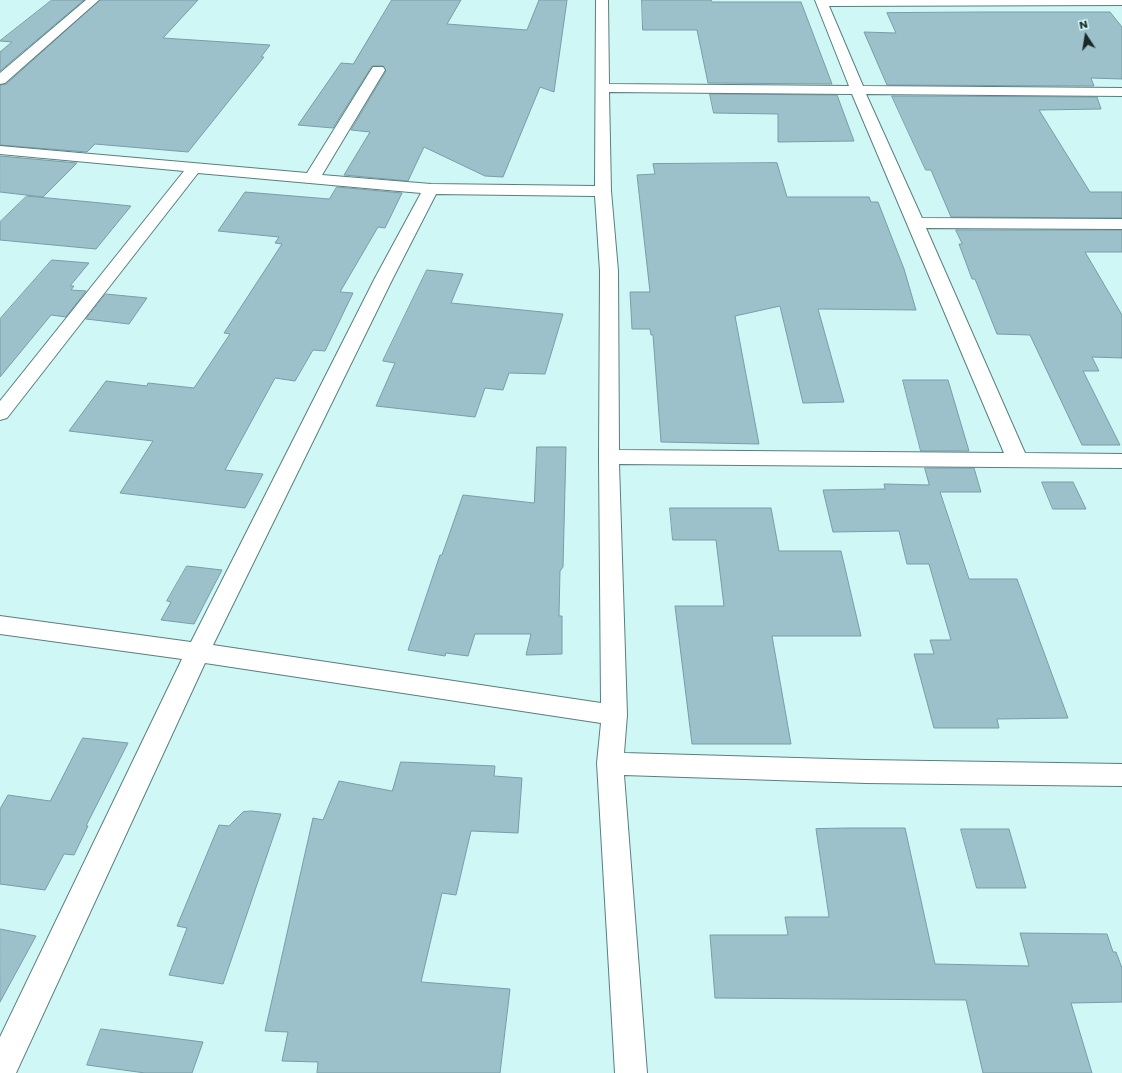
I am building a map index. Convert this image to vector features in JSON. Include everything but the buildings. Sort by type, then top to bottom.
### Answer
[{"type":"street","points":[[0,80],[93,0]]},
{"type":"street","points":[[602,0],[604,191],[609,271],[609,457],[614,715],[610,762],[631,1073]]},
{"type":"street","points":[[1017,459],[857,89],[821,1],[1122,1]]},
{"type":"street","points":[[312,178],[378,70]]},
{"type":"street","points":[[602,88],[1122,92]]},
{"type":"street","points":[[0,150],[431,189],[604,191]]},
{"type":"street","points":[[0,414],[194,168]]},
{"type":"street","points":[[0,1072],[198,652],[384,278],[431,189]]},
{"type":"street","points":[[916,223],[1122,224]]},
{"type":"street","points":[[609,457],[1122,460]]},
{"type":"street","points":[[0,626],[104,638],[614,715]]},
{"type":"street","points":[[610,762],[752,770],[1122,774]]}]
